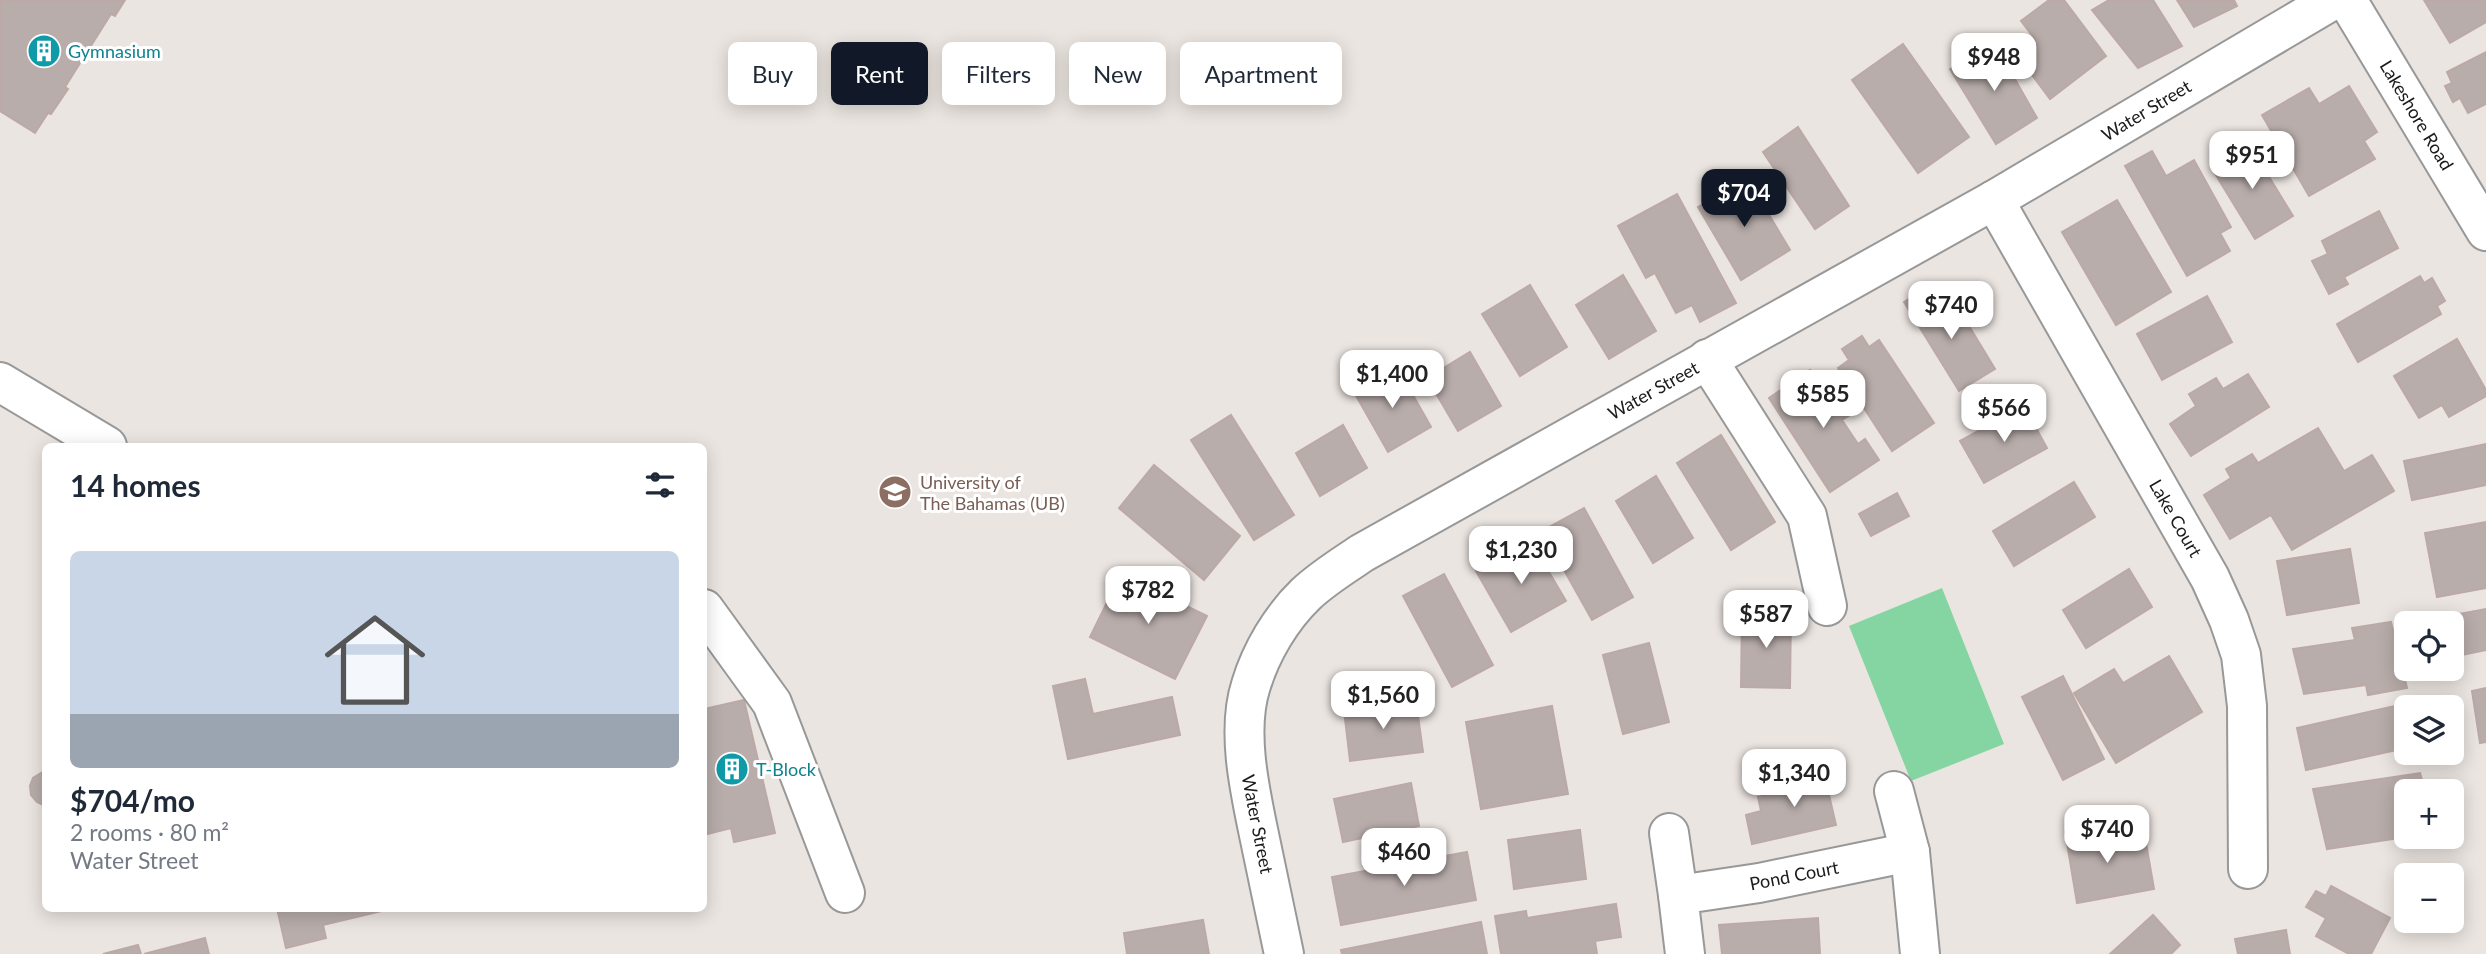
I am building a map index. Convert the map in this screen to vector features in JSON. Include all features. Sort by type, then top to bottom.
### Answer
[{"type":"street","name":"Water Street","points":[[1284,954],[1247,778],[1245,720],[1250,687],[1262,657],[1281,624],[1305,595],[1362,553],[1994,200],[2333,0]]},
{"type":"street","name":"Lakeshore Road","points":[[2347,0],[2486,231]]},
{"type":"street","name":"Lake Court","points":[[1994,200],[2210,578],[2229,620],[2241,655],[2247,706],[2248,869]]},
{"type":"street","points":[[1707,359],[1807,516],[1827,606]]},
{"type":"street","points":[[0,382],[102,443]]},
{"type":"street","points":[[707,613],[772,704],[845,894]]},
{"type":"street","points":[[1894,792],[1910,852],[1920,954]]},
{"type":"street","points":[[1669,833],[1685,954]]},
{"type":"street","name":"Pond Court","points":[[1678,895],[1759,883],[1910,852]]},
{"type":"green space","points":[[1942,588],[2004,744],[1911,781],[1849,626]]},
{"type":"building","name":"Gymnasium","points":[[1,0],[125,0],[115,16],[111,14],[65,87],[68,89],[35,133],[0,111]]},
{"type":"building","points":[[2049,0],[2064,0],[2106,56],[2050,99],[2015,52],[2034,38],[2021,21]]},
{"type":"building","points":[[2109,0],[2153,0],[2182,46],[2138,68],[2092,10]]},
{"type":"building","points":[[2177,0],[2234,0],[2237,6],[2194,27]]},
{"type":"building","points":[[2424,0],[2486,0],[2486,22],[2450,43]]},
{"type":"building","points":[[1903,44],[1969,137],[1918,173],[1852,80]]},
{"type":"building","points":[[1995,44],[2037,118],[1996,144],[1950,69]]},
{"type":"building","points":[[2486,52],[2486,104],[2468,113],[2460,98],[2453,102],[2445,86],[2452,83],[2447,72]]},
{"type":"building","points":[[2349,86],[2377,132],[2364,141],[2375,159],[2309,196],[2262,115],[2309,88],[2319,104]]},
{"type":"building","points":[[1798,127],[1849,206],[1815,229],[1763,152]]},
{"type":"building","points":[[2249,144],[2293,216],[2255,239],[2211,167]]},
{"type":"building","points":[[2152,151],[2166,176],[2194,160],[2231,227],[2220,233],[2230,251],[2187,276],[2125,166]]},
{"type":"building","points":[[1747,178],[1790,250],[1741,280],[1698,207]]},
{"type":"building","points":[[1677,194],[1736,303],[1700,322],[1692,305],[1676,313],[1655,273],[1646,278],[1618,226]]},
{"type":"building","points":[[2117,200],[2171,292],[2116,325],[2062,232]]},
{"type":"building","points":[[2379,211],[2398,248],[2344,277],[2348,284],[2329,294],[2312,261],[2328,254],[2322,241]]},
{"type":"building","points":[[1623,275],[1656,331],[1609,359],[1576,305]]},
{"type":"building","points":[[2420,276],[2424,283],[2432,278],[2445,301],[2437,306],[2441,314],[2358,362],[2337,324]]},
{"type":"building","points":[[1530,285],[1567,347],[1520,376],[1482,314]]},
{"type":"building","points":[[1926,288],[1944,317],[1958,308],[1995,369],[1959,391],[1904,302]]},
{"type":"building","points":[[2207,296],[2232,342],[2162,380],[2137,334]]},
{"type":"building","points":[[1862,336],[1869,347],[1879,340],[1934,423],[1892,451],[1838,368],[1849,360],[1842,349]]},
{"type":"building","points":[[2457,339],[2486,390],[2486,396],[2449,417],[2442,405],[2419,418],[2394,376]]},
{"type":"building","points":[[1470,352],[1501,406],[1458,431],[1427,378]]},
{"type":"building","points":[[1397,367],[1431,427],[1388,452],[1354,392]]},
{"type":"building","points":[[1810,370],[1822,389],[1830,385],[1850,415],[1842,420],[1858,444],[1865,439],[1879,460],[1830,492],[1769,398]]},
{"type":"building","points":[[2248,374],[2269,407],[2191,456],[2170,424],[2196,406],[2189,394],[2216,378],[2223,389]]},
{"type":"building","points":[[2024,406],[2047,448],[1984,483],[1960,441]]},
{"type":"building","points":[[1231,415],[1294,515],[1254,540],[1191,440]]},
{"type":"building","points":[[1343,425],[1367,468],[1320,496],[1296,453]]},
{"type":"building","points":[[2318,428],[2344,471],[2372,455],[2394,491],[2292,550],[2271,515],[2230,539],[2204,495],[2231,478],[2226,469],[2252,454],[2258,463]]},
{"type":"building","points":[[1721,435],[1775,522],[1731,550],[1677,463]]},
{"type":"building","points":[[2486,444],[2486,485],[2412,500],[2404,461]]},
{"type":"building","points":[[1154,465],[1240,536],[1204,580],[1119,508]]},
{"type":"building","points":[[1656,476],[1693,538],[1653,563],[1616,501]]},
{"type":"building","points":[[2074,482],[2095,517],[2014,566],[1993,531]]},
{"type":"building","points":[[1897,493],[1909,516],[1871,536],[1859,514]]},
{"type":"building","points":[[1584,508],[1633,597],[1592,620],[1542,531]]},
{"type":"building","points":[[2486,522],[2486,588],[2437,597],[2425,533]]},
{"type":"building","points":[[1530,540],[1566,601],[1511,632],[1476,571]]},
{"type":"building","points":[[2350,549],[2359,603],[2287,615],[2277,561]]},
{"type":"building","points":[[2129,569],[2152,607],[2086,648],[2063,610]]},
{"type":"building","points":[[1121,574],[1207,616],[1175,679],[1090,637]]},
{"type":"building","points":[[1444,574],[1493,665],[1452,687],[1403,596]]},
{"type":"building","points":[[2486,609],[2486,650],[2464,655],[2464,613]]},
{"type":"building","points":[[1742,613],[1791,614],[1790,688],[1741,687]]},
{"type":"building","points":[[2391,622],[2394,634],[2394,681],[2405,681],[2407,688],[2368,695],[2366,685],[2304,694],[2293,649],[2355,640],[2352,628]]},
{"type":"building","points":[[1649,643],[1669,722],[1623,734],[1603,655]]},
{"type":"building","points":[[2169,656],[2202,712],[2116,763],[2074,693],[2114,669],[2123,683]]},
{"type":"building","points":[[2063,676],[2104,759],[2063,780],[2022,697]]},
{"type":"building","points":[[1085,679],[1093,714],[1172,697],[1180,735],[1068,759],[1053,686]]},
{"type":"building","points":[[2486,688],[2486,742],[2480,743],[2472,691]]},
{"type":"building","name":"T-Block","points":[[744,700],[775,833],[734,842],[731,828],[707,834],[707,708]]},
{"type":"building","points":[[1416,701],[1423,752],[1350,761],[1344,710]]},
{"type":"building","points":[[1552,706],[1568,794],[1481,809],[1466,722]]},
{"type":"building","points":[[2394,706],[2394,751],[2306,770],[2297,728]]},
{"type":"building","points":[[1822,765],[1836,825],[1752,844],[1746,815],[1761,811],[1758,797],[1801,787],[1797,771]]},
{"type":"building","points":[[42,772],[42,804],[31,795],[33,778]]},
{"type":"building","points":[[2420,773],[2422,779],[2394,779],[2394,839],[2327,849],[2313,789]]},
{"type":"building","points":[[1411,783],[1419,826],[1343,842],[1334,799]]},
{"type":"building","points":[[2101,825],[2104,844],[2145,837],[2154,889],[2077,903],[2065,831]]},
{"type":"building","points":[[1580,830],[1586,879],[1514,889],[1508,840]]},
{"type":"building","points":[[1467,852],[1476,900],[1341,925],[1332,877]]},
{"type":"building","points":[[2331,886],[2390,918],[2371,954],[2349,954],[2316,936],[2326,918],[2306,907],[2316,891],[2326,896]]},
{"type":"building","points":[[1616,904],[1621,937],[1595,941],[1597,954],[1501,954],[1495,916],[1526,911],[1527,918]]},
{"type":"building","points":[[278,912],[377,912],[323,925],[326,938],[286,948]]},
{"type":"building","points":[[2153,915],[2180,945],[2171,954],[2110,954]]},
{"type":"building","points":[[1818,918],[1820,954],[1722,954],[1719,925]]},
{"type":"building","points":[[1203,920],[1209,954],[1127,954],[1124,933]]},
{"type":"building","points":[[1481,922],[1487,954],[1342,954],[1341,950]]},
{"type":"building","points":[[2286,930],[2290,954],[2238,954],[2235,939]]},
{"type":"building","points":[[205,938],[209,954],[144,954]]},
{"type":"building","points":[[138,945],[141,954],[103,954]]},
{"type":"place","name":"Gymnasium","points":[[44,51]]},
{"type":"place","name":"University of The Bahamas (UB)","points":[[895,492]]},
{"type":"place","name":"T-Block","points":[[732,769]]}]
